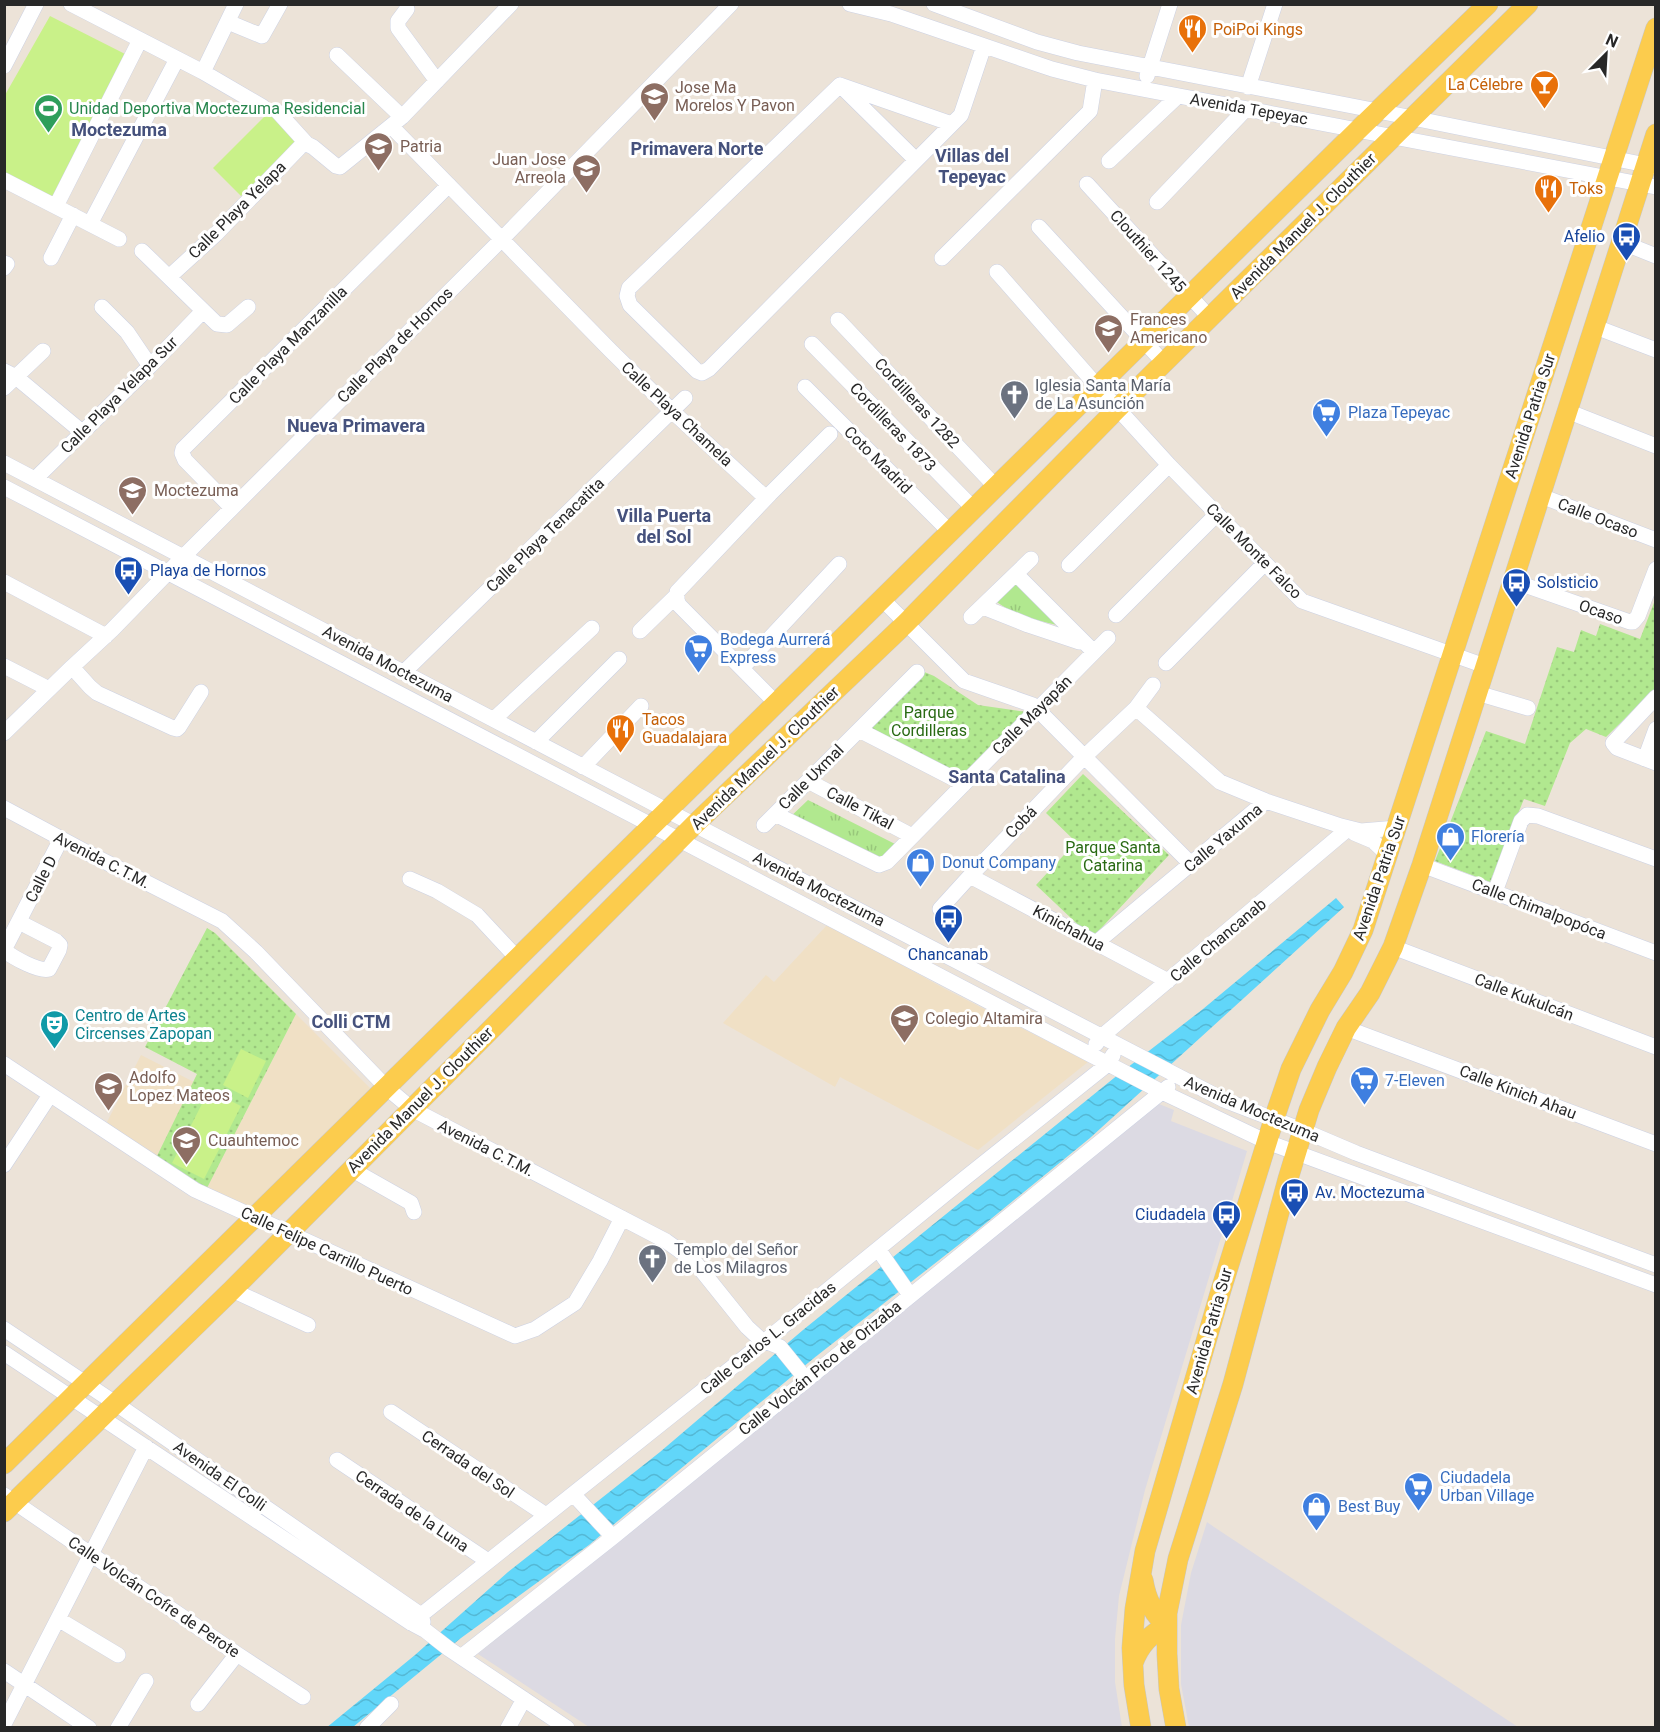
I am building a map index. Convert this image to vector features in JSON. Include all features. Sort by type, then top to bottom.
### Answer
[{"type":"main road","name":"Avenida Manuel J. Clouthier","points":[[4,1464],[1488,4]]},
{"type":"main road","name":"Avenida Manuel J. Clouthier","points":[[8,1503],[232,1290],[287,1232],[694,825],[906,623],[1117,409],[1528,4]]},
{"type":"main road","name":"Avenida Patria Sur","points":[[1141,1728],[1132,1663],[1135,1609],[1145,1551],[1201,1358],[1291,1069],[1363,930],[1656,28]]},
{"type":"main road","name":"Avenida Patria Sur","points":[[1176,1728],[1169,1689],[1167,1613],[1179,1560],[1233,1384],[1302,1130],[1327,1067],[1347,1028],[1370,993],[1393,947],[1422,865],[1541,496],[1593,326],[1621,242],[1649,176],[1656,134]]},
{"type":"main road","points":[[1212,274],[1233,295]]},
{"type":"main road","points":[[1018,465],[1041,487]]},
{"type":"main road","points":[[1132,1663],[1143,1642],[1167,1625],[1152,1610],[1145,1592],[1142,1571]]},
{"type":"street","points":[[4,66],[36,4]]},
{"type":"street","points":[[71,4],[203,72],[263,106]]},
{"type":"street","points":[[203,72],[236,4]]},
{"type":"street","points":[[228,22],[262,36],[280,4]]},
{"type":"street","points":[[278,112],[307,144],[338,167],[396,121],[511,4]]},
{"type":"street","name":"Calle Playa de Hornos","points":[[4,733],[169,573],[502,239],[731,4]]},
{"type":"street","name":"Avenida Tepeyac","points":[[850,4],[891,14],[1052,69],[1095,80],[1395,136],[1649,176]]},
{"type":"street","name":"Avenida Tepeyac","points":[[934,4],[1037,42],[1078,53],[1378,111],[1610,169]]},
{"type":"street","points":[[1144,89],[1170,4]]},
{"type":"street","points":[[1248,87],[1275,4]]},
{"type":"street","points":[[407,9],[398,21],[398,28],[436,81]]},
{"type":"street","points":[[56,206],[140,40]]},
{"type":"street","points":[[840,85],[629,288],[627,296],[630,305],[693,369],[702,373],[709,369],[961,116],[984,46]]},
{"type":"street","name":"Calle Playa Chamela","points":[[337,56],[449,184],[502,239],[672,411],[766,498]]},
{"type":"street","points":[[90,224],[177,59]]},
{"type":"street","points":[[942,258],[1090,111],[1095,80]]},
{"type":"street","points":[[840,85],[952,124]]},
{"type":"street","points":[[840,85],[916,160]]},
{"type":"street","points":[[1109,161],[1178,96]]},
{"type":"street","points":[[1157,202],[1246,109]]},
{"type":"street","name":"Calle Playa Yelapa","points":[[169,277],[216,234],[301,146],[307,144]]},
{"type":"street","points":[[5,182],[119,239]]},
{"type":"street","name":"Calle Playa Manzanilla","points":[[232,508],[185,460],[182,453],[183,448],[449,184]]},
{"type":"street","name":"Clouthier 1245","points":[[1087,184],[1210,318]]},
{"type":"street","points":[[51,258],[73,215]]},
{"type":"street","points":[[1039,227],[1164,363]]},
{"type":"street","points":[[1621,242],[1656,256]]},
{"type":"street","points":[[142,251],[217,324],[227,324],[248,307]]},
{"type":"street","name":"Calle Monte Falco","points":[[997,272],[1168,465],[1302,601],[1485,666]]},
{"type":"street","points":[[102,307],[127,332],[150,366]]},
{"type":"street","name":"Calle Playa Yelapa Sur","points":[[35,479],[203,311]]},
{"type":"street","name":"Cordilleras 1282","points":[[838,320],[996,487]]},
{"type":"street","points":[[1593,326],[1656,350]]},
{"type":"street","name":"Cordilleras 1873","points":[[812,344],[974,509]]},
{"type":"street","points":[[4,388],[10,374],[43,351]]},
{"type":"street","points":[[10,374],[82,432]]},
{"type":"street","name":"Coto Madrid","points":[[805,387],[951,532]]},
{"type":"street","name":"Calle Playa Tenacatita","points":[[404,672],[685,398]]},
{"type":"street","points":[[1567,411],[1656,446]]},
{"type":"street","points":[[640,631],[830,434]]},
{"type":"street","name":"Avenida Moctezuma","points":[[4,464],[1224,1100],[1356,1153],[1656,1265]]},
{"type":"street","points":[[1069,565],[1168,465]]},
{"type":"street","name":"Avenida Moctezuma","points":[[4,487],[1157,1089],[1267,1142],[1656,1285]]},
{"type":"street","name":"Calle Ocaso","points":[[1541,496],[1656,540]]},
{"type":"street","points":[[1116,615],[1217,514]]},
{"type":"street","points":[[971,617],[1030,559]]},
{"type":"street","points":[[1166,663],[1265,562]]},
{"type":"street","points":[[742,669],[839,564]]},
{"type":"street","name":"Ocaso","points":[[1513,581],[1633,622],[1638,616],[1656,569]]},
{"type":"street","points":[[1016,574],[1089,648]]},
{"type":"street","points":[[4,582],[106,636]]},
{"type":"street","points":[[676,596],[679,605],[777,704]]},
{"type":"street","points":[[882,599],[964,681],[1033,705],[1191,864]]},
{"type":"street","points":[[983,607],[1089,648]]},
{"type":"street","points":[[494,719],[592,628]]},
{"type":"street","name":"Calle Mayapán","points":[[879,865],[886,862],[1037,710],[1089,648],[1108,638]]},
{"type":"street","points":[[536,742],[620,659]]},
{"type":"street","points":[[4,666],[49,689]]},
{"type":"street","points":[[72,667],[98,693],[177,729],[201,692]]},
{"type":"street","name":"Calle Uxmal","points":[[879,865],[769,819],[917,672]]},
{"type":"street","name":"Cobá","points":[[940,909],[1084,757],[1136,708],[1153,685]]},
{"type":"street","points":[[1477,693],[1528,708]]},
{"type":"street","points":[[1656,697],[1613,743],[1617,748],[1650,761],[1656,729]]},
{"type":"street","points":[[583,767],[641,706]]},
{"type":"street","points":[[1136,708],[1220,782],[1266,801],[1346,828],[1365,837],[1388,855]]},
{"type":"street","points":[[859,730],[964,784]]},
{"type":"street","name":"Calle Tikal","points":[[808,780],[912,836]]},
{"type":"street","name":"Calle Yaxuma","points":[[1096,943],[1266,801]]},
{"type":"street","name":"Avenida C.T.M.","points":[[4,808],[222,921],[256,952],[387,1088],[412,1109],[684,1252],[747,1327],[756,1336],[780,1347],[804,1376]]},
{"type":"street","points":[[1495,892],[1521,821],[1527,815],[1538,816],[1656,859]]},
{"type":"street","points":[[1346,828],[1361,831],[1397,828]]},
{"type":"street","name":"Calle Chancanab","points":[[1089,1054],[1101,1037],[1346,828]]},
{"type":"street","name":"Calle D","points":[[6,951],[61,839]]},
{"type":"street","name":"Calle Chimalpopóca","points":[[1422,865],[1656,953]]},
{"type":"street","name":"Kinichahua","points":[[970,876],[1168,981]]},
{"type":"street","points":[[410,879],[477,915],[518,959]]},
{"type":"street","points":[[6,951],[31,965],[46,970],[59,950],[60,945],[19,922]]},
{"type":"street","name":"Calle Kukulcán","points":[[1393,947],[1656,1047]]},
{"type":"street","name":"Calle Kinich Ahau","points":[[1347,1028],[1656,1144]]},
{"type":"street","name":"Calle Carlos L. Gracidas","points":[[416,1619],[546,1515],[577,1499],[765,1341],[882,1254],[965,1178],[1114,1067],[1118,1046]]},
{"type":"street","name":"Calle Felipe Carrillo Puerto","points":[[4,1064],[195,1190],[515,1336],[535,1329],[575,1304],[622,1218]]},
{"type":"street","name":"Calle Volcán Pico de Orizaba","points":[[455,1653],[613,1537],[804,1376],[1175,1076]]},
{"type":"street","points":[[4,1165],[50,1095]]},
{"type":"street","points":[[351,1169],[411,1203],[414,1212]]},
{"type":"street","points":[[882,1254],[908,1292]]},
{"type":"street","points":[[232,1290],[308,1325]]},
{"type":"street","name":"Avenida El Colli","points":[[4,1329],[115,1403],[416,1619],[430,1634],[455,1653],[567,1728]]},
{"type":"street","name":"Avenida El Colli","points":[[4,1353],[146,1447],[416,1619]]},
{"type":"street","name":"Cerrada del Sol","points":[[391,1412],[546,1515]]},
{"type":"street","points":[[4,1724],[146,1447]]},
{"type":"street","name":"Cerrada de la Luna","points":[[337,1460],[488,1561]]},
{"type":"street","points":[[577,1499],[613,1537]]},
{"type":"street","name":"Calle Volcán Cofre de Perote","points":[[8,1503],[91,1554],[303,1697]]},
{"type":"street","points":[[58,1619],[118,1655]]},
{"type":"street","points":[[198,1704],[237,1654]]},
{"type":"street","points":[[4,1671],[89,1728]]},
{"type":"street","points":[[118,1728],[146,1681]]},
{"type":"street","points":[[508,1728],[524,1699]]},
{"type":"street","points":[[367,1728],[391,1704]]},
{"type":"shaded area","name":"Colegio Altamira","points":[[828,924],[945,989],[1088,1062],[978,1150],[840,1077],[835,1087],[723,1023],[766,975],[774,982]]},
{"type":"shaded area","points":[[296,1014],[373,1091],[254,1210],[207,1188]]},
{"type":"shaded area","points":[[141,1055],[194,1082],[156,1158],[106,1124]]},
{"type":"shaded area","points":[[1159,1104],[1174,1110],[1171,1121],[1247,1151],[1145,1490],[1119,1596],[1115,1639],[1115,1682],[1122,1727],[589,1727],[478,1654]]},
{"type":"shaded area","points":[[1207,1522],[1518,1727],[1189,1727],[1181,1684],[1181,1625],[1191,1573]]},
{"type":"green space","name":"Unidad Deportiva Moctezuma Residencial","points":[[50,16],[131,57],[57,201],[5,174],[5,95]]},
{"type":"green space","points":[[271,110],[299,139],[241,196],[213,168]]},
{"type":"green space","points":[[1015,579],[1057,625],[1024,616],[994,600]]},
{"type":"green space","points":[[1655,600],[1655,689],[1606,737],[1586,729],[1570,743],[1545,806],[1524,799],[1490,882],[1435,861],[1486,731],[1525,744],[1557,647],[1574,652],[1581,630],[1596,636],[1600,624],[1640,639]]},
{"type":"green space","name":"Parque Cordilleras","points":[[922,671],[934,676],[978,705],[1034,713],[964,784],[859,730]]},
{"type":"green space","name":"Parque Santa Catarina","points":[[1083,774],[1169,855],[1092,938],[1036,885],[1076,842],[1046,813]]},
{"type":"green space","points":[[808,800],[901,847],[879,865],[787,820]]},
{"type":"green space","points":[[207,928],[215,933],[296,1014],[207,1188],[156,1158],[197,1074],[145,1047]]},
{"type":"green space","points":[[241,1049],[266,1061],[248,1098],[223,1085]]},
{"type":"green space","points":[[209,1090],[241,1106],[204,1179],[172,1163]]},
{"type":"water","points":[[1336,898],[1344,907],[1090,1138],[975,1232],[814,1358],[589,1545],[461,1638],[353,1727],[326,1728],[415,1655],[508,1572],[660,1452],[803,1330],[1114,1078],[1203,1009]]},
{"type":"place","name":"PoiPoi Kings","points":[[1192,54]]},
{"type":"place","name":"La Célebre","points":[[1544,110]]},
{"type":"place","name":"Jose Ma Morelos Y Pavon","points":[[654,122]]},
{"type":"place","name":"Unidad Deportiva Moctezuma Residencial","points":[[48,134]]},
{"type":"place","name":"Patria","points":[[379,172]]},
{"type":"place","name":"Juan Jose Arreola","points":[[587,194]]},
{"type":"place","name":"Toks","points":[[1548,214]]},
{"type":"place","name":"Afelio","points":[[1626,262]]},
{"type":"place","name":"Frances Americano","points":[[1109,354]]},
{"type":"place","name":"Iglesia Santa María de La Asunción","points":[[1014,420]]},
{"type":"place","name":"Plaza Tepeyac","points":[[1327,438]]},
{"type":"place","name":"Moctezuma","points":[[133,516]]},
{"type":"place","name":"Playa de Hornos","points":[[129,596]]},
{"type":"place","name":"Solsticio","points":[[1516,608]]},
{"type":"place","name":"Bodega Aurrerá Express","points":[[699,674]]},
{"type":"place","name":"Tacos Guadalajara","points":[[621,754]]},
{"type":"place","name":"Florería","points":[[1450,862]]},
{"type":"place","name":"Donut Company","points":[[921,888]]},
{"type":"place","name":"Chancanab","points":[[948,944]]},
{"type":"place","name":"Colegio Altamira","points":[[904,1044]]},
{"type":"place","name":"Centro de Artes Circenses Zapopan","points":[[54,1050]]},
{"type":"place","name":"7-Eleven","points":[[1364,1106]]},
{"type":"place","name":"Adolfo Lopez Mateos","points":[[108,1112]]},
{"type":"place","name":"Cuauhtemoc","points":[[187,1166]]},
{"type":"place","name":"Av. Moctezuma","points":[[1294,1218]]},
{"type":"place","name":"Ciudadela","points":[[1227,1240]]},
{"type":"place","name":"Templo del Señor de Los Milagros","points":[[653,1284]]},
{"type":"place","name":"Ciudadela Urban Village","points":[[1419,1512]]},
{"type":"place","name":"Best Buy","points":[[1317,1532]]},
{"type":"district","name":"Moctezuma","points":[[119,129]]},
{"type":"district","name":"Primavera Norte","points":[[697,148]]},
{"type":"district","name":"Villas del Tepeyac","points":[[972,165]]},
{"type":"district","name":"Nueva Primavera","points":[[356,425]]},
{"type":"district","name":"Villa Puerta del Sol","points":[[664,525]]},
{"type":"district","name":"Santa Catalina","points":[[1007,776]]},
{"type":"district","name":"Colli CTM","points":[[351,1021]]}]
